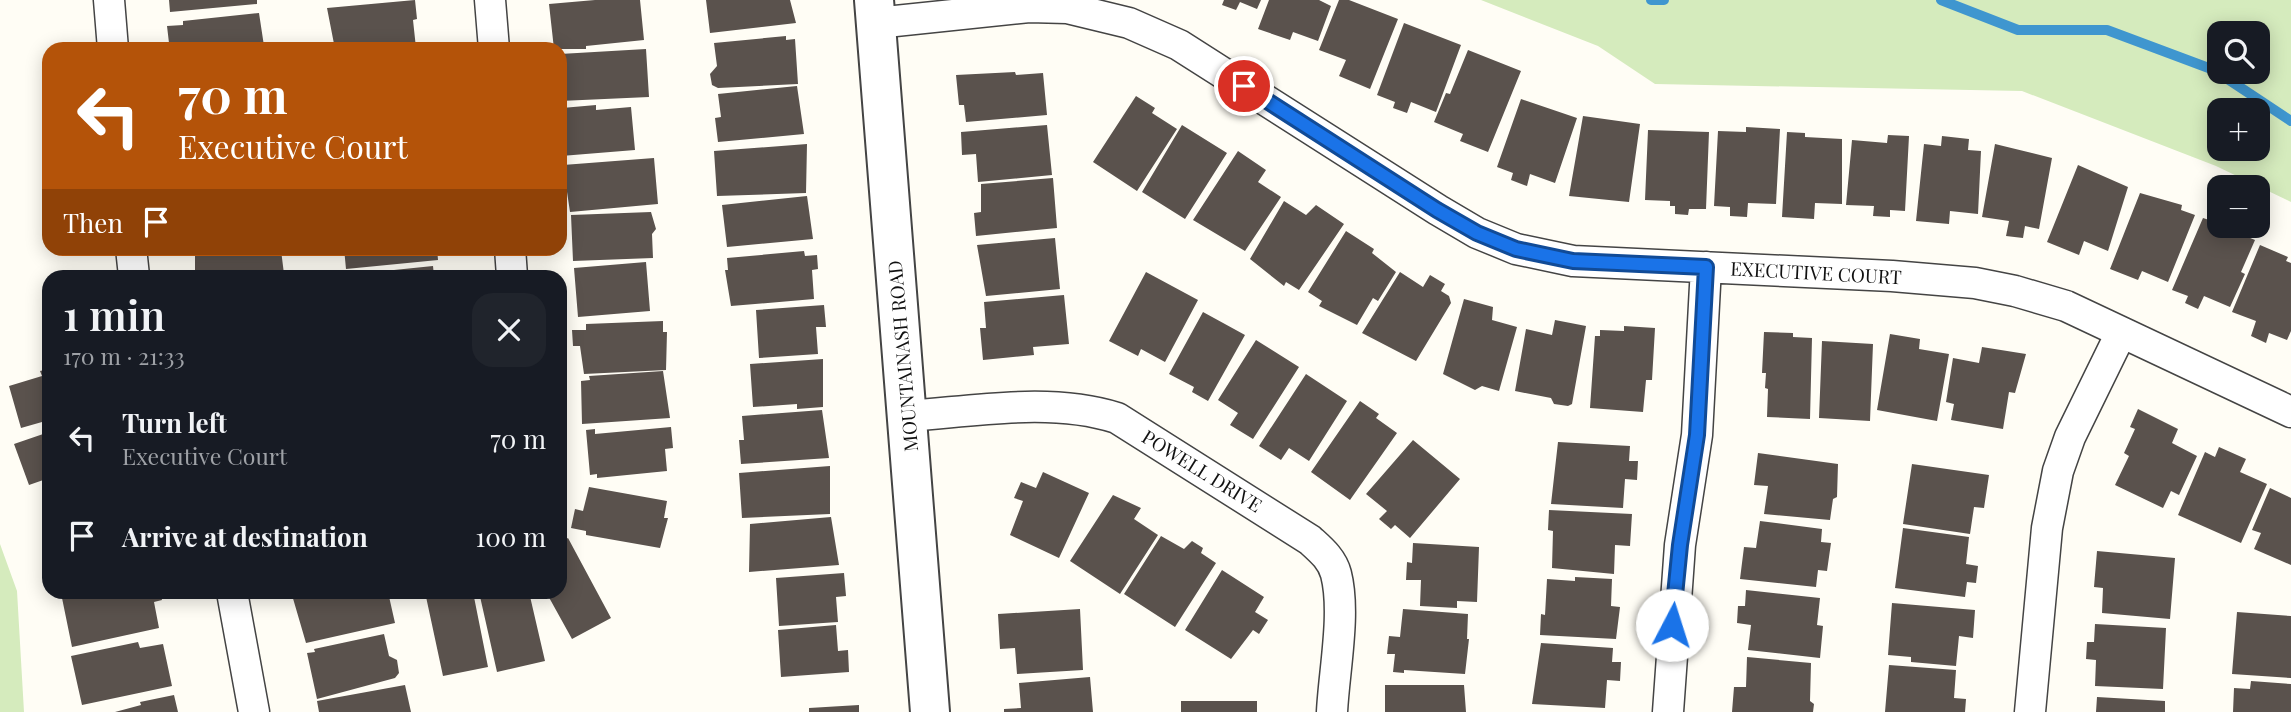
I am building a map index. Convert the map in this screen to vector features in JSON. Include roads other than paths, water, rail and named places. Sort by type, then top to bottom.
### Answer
[{"type":"street","points":[[109,0],[112,42]]},
{"type":"street","points":[[490,0],[493,42]]},
{"type":"street","name":"EXECUTIVE COURT","points":[[875,11],[1067,8],[1129,23],[1179,45],[1477,233],[1516,249],[1573,261],[1975,282],[2066,306],[2291,412]]},
{"type":"street","name":"MOUNTAINASH ROAD","points":[[875,11],[930,712]]},
{"type":"street","points":[[1668,712],[1680,545],[1697,435],[1706,267]]},
{"type":"street","points":[[2031,712],[2041,584],[2058,471],[2070,437],[2121,333]]},
{"type":"street","name":"POWELL DRIVE","points":[[908,416],[1039,407],[1092,410],[1117,418],[1310,540],[1327,555],[1336,572],[1340,597],[1332,712]]},
{"type":"street","points":[[233,599],[254,712]]},
{"type":"waterway","points":[[1651,0],[1664,0]]},
{"type":"waterway","points":[[1941,0],[2018,30],[2107,30],[2214,70],[2291,121]]}]
